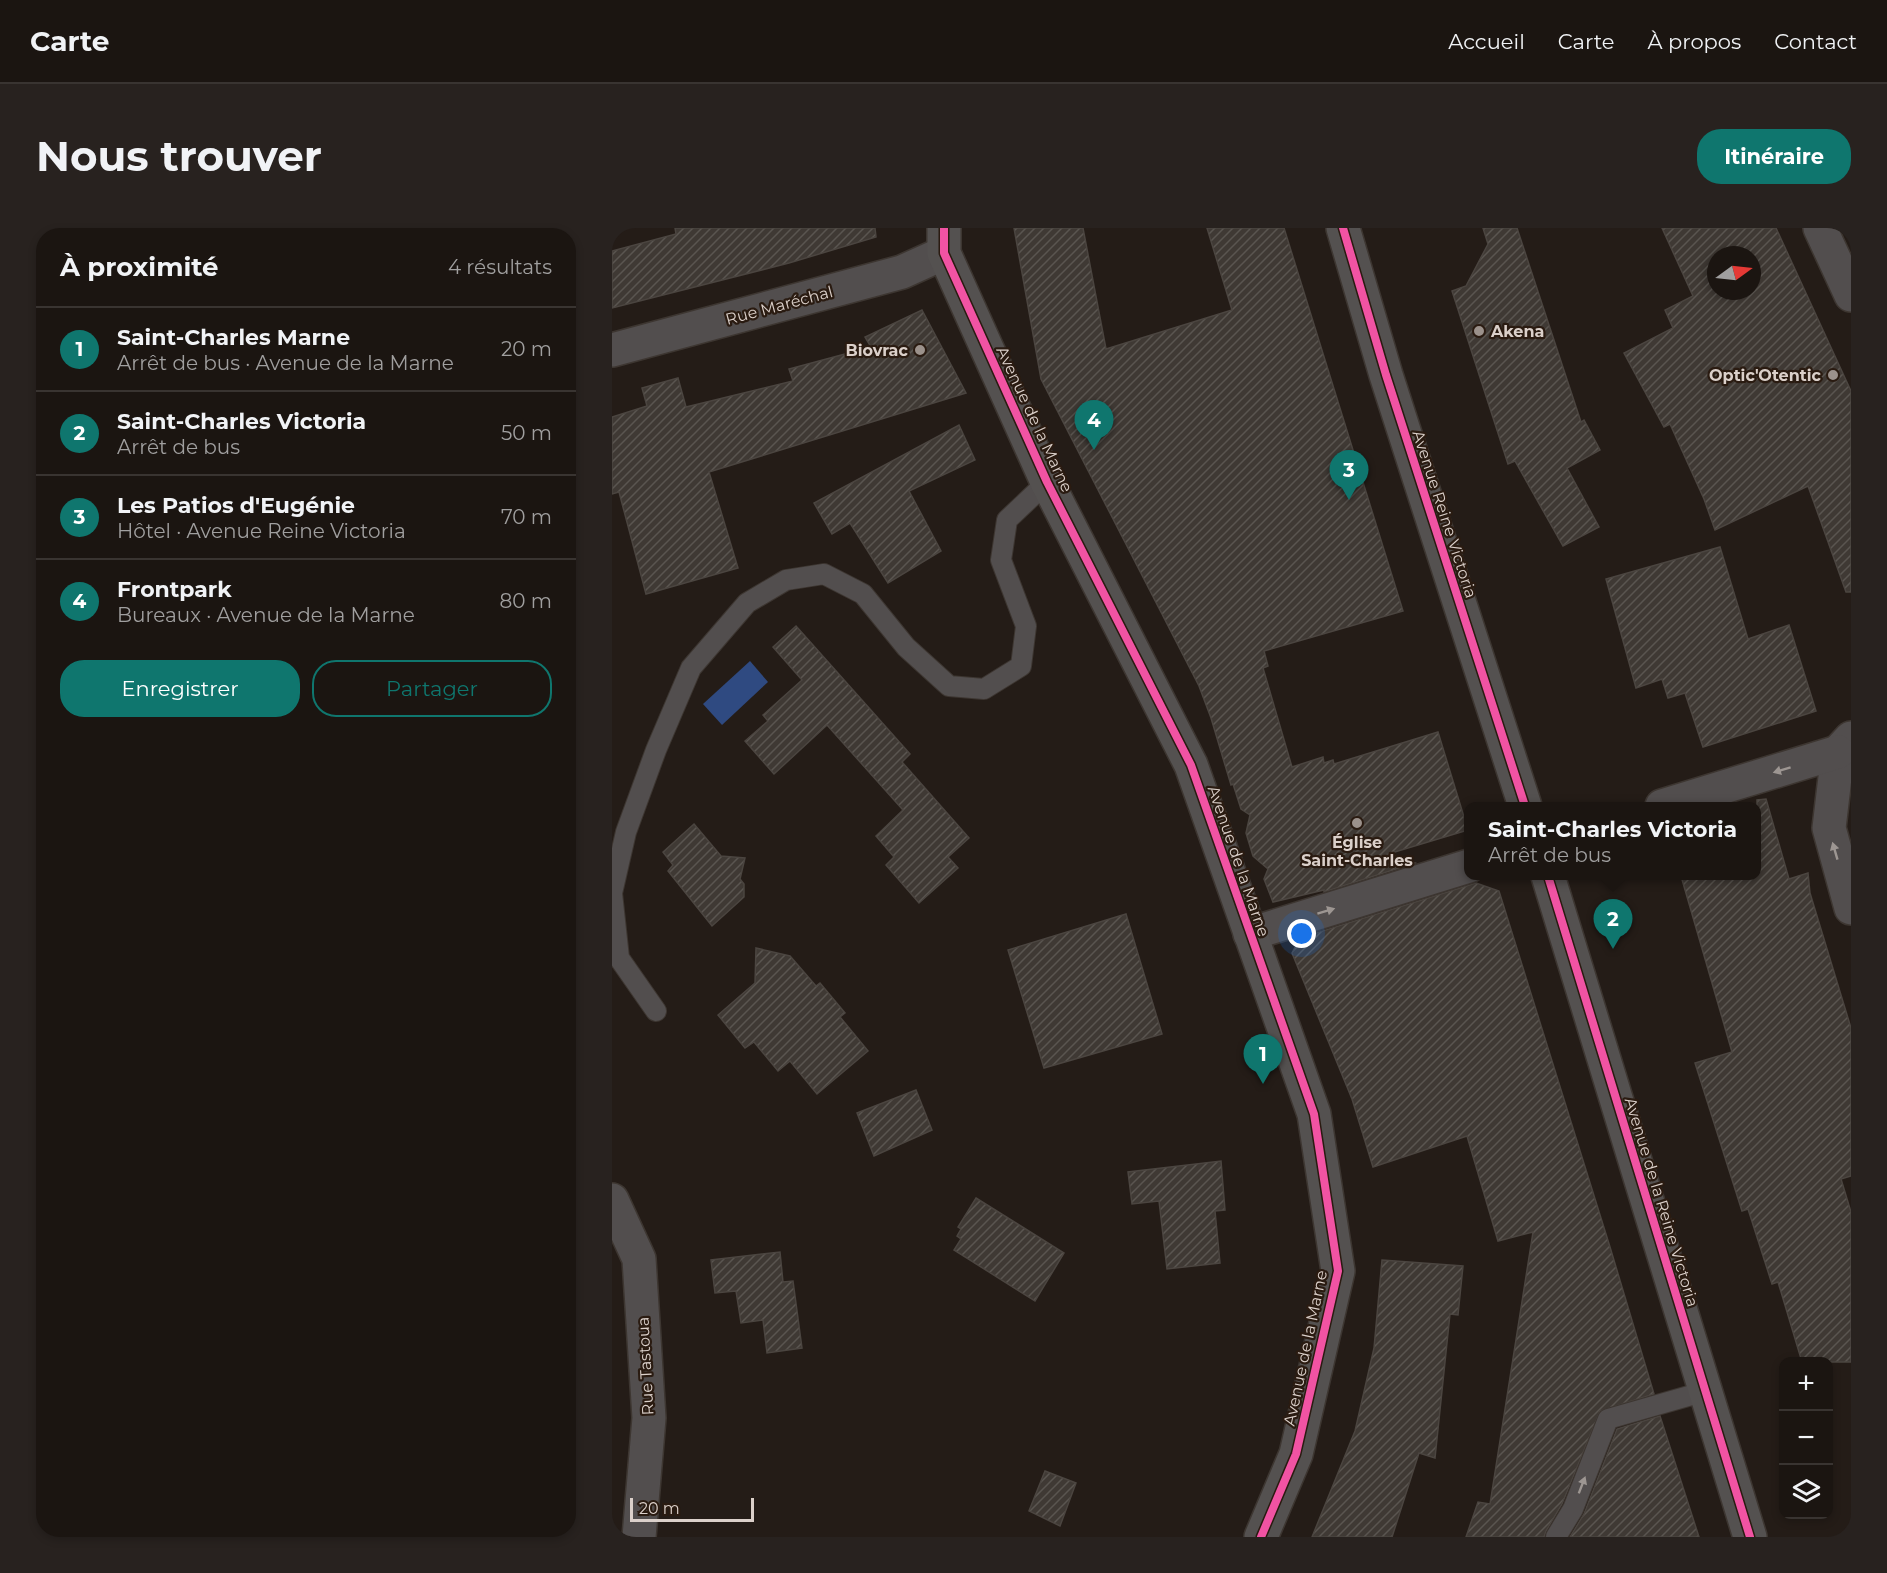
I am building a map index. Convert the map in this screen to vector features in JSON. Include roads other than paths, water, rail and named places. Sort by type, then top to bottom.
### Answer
[{"type":"main road","name":"Avenue Reine Victoria","points":[[1343,228],[1386,375],[1523,802]]},
{"type":"main road","name":"Avenue de la Marne","points":[[944,241],[1047,482],[1191,765],[1314,1114],[1338,1271],[1296,1454],[1261,1537]]},
{"type":"main road","name":"Avenue de la Reine Victoria","points":[[1549,880],[1749,1537]]},
{"type":"street","points":[[1820,228],[1851,295]]},
{"type":"street","name":"Rue Maréchal","points":[[612,350],[902,272],[944,241]]},
{"type":"street","points":[[1677,802],[1844,745],[1828,828],[1851,908]]},
{"type":"street","points":[[1250,934],[1464,868]]},
{"type":"street","name":"Rue Tastoua","points":[[612,1200],[639,1259],[649,1418],[639,1537]]},
{"type":"lane","points":[[656,1011],[619,958],[612,893],[626,832],[656,750],[691,668],[747,603],[786,580],[824,574],[862,594],[906,647],[949,686],[984,689],[1021,666],[1026,626],[1001,560],[1007,520],[1047,482]]},
{"type":"lane","points":[[1556,1537],[1573,1509],[1608,1419],[1706,1391]]},
{"type":"water","points":[[750,661],[768,682],[722,725],[703,704]]},
{"type":"place","name":"Akena","points":[[1479,331]]},
{"type":"place","name":"Biovrac","points":[[920,350]]},
{"type":"place","name":"Optic'Otentic","points":[[1833,375]]},
{"type":"place","name":"Frontpark","points":[[1094,450]]},
{"type":"place","name":"Les Patios d'Eugénie","points":[[1349,500]]},
{"type":"place","name":"Église Saint-Charles","points":[[1357,823]]},
{"type":"place","name":"Saint-Charles Victoria","points":[[1613,949]]},
{"type":"place","name":"Saint-Charles Marne","points":[[1263,1084]]}]
